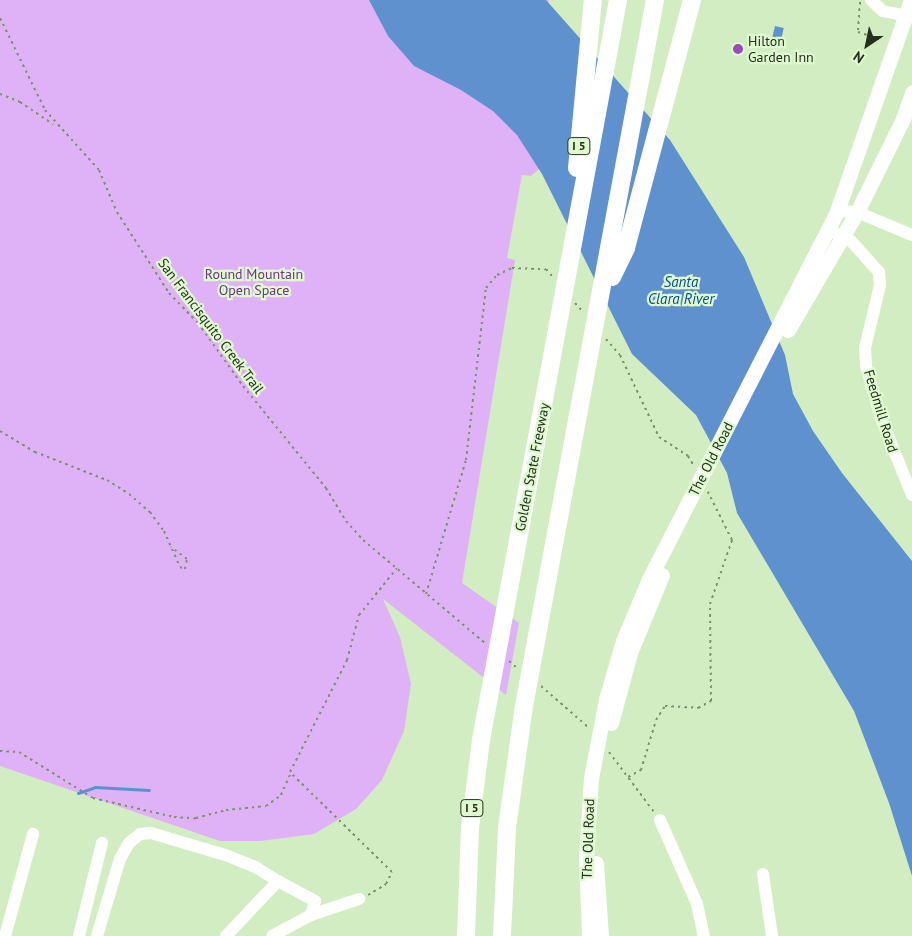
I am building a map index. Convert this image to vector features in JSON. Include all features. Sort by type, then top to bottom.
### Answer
[{"type":"highway","name":"Golden State Freeway","points":[[466,936],[470,828],[492,682],[618,0]]},
{"type":"highway","points":[[502,936],[507,828],[524,706],[588,374],[655,0]]},
{"type":"highway","points":[[602,298],[626,248],[692,0]]},
{"type":"highway","name":"I 5","points":[[565,290],[593,2]]},
{"type":"main road","name":"The Old Road","points":[[835,232],[837,211],[909,16],[912,0]]},
{"type":"main road","name":"The Old Road","points":[[592,935],[586,859],[604,732],[633,614],[694,502],[835,232],[857,212],[903,119],[912,93]]},
{"type":"street","points":[[871,0],[883,11],[909,16]]},
{"type":"street","points":[[837,211],[857,212],[912,235]]},
{"type":"street","name":"Feedmill Road","points":[[835,232],[879,272],[880,285],[865,348],[866,366],[881,418],[912,496]]},
{"type":"street","points":[[660,820],[697,904],[704,936]]},
{"type":"street","points":[[97,936],[120,859],[129,843],[140,834],[151,832],[257,868],[315,901],[311,915]]},
{"type":"street","points":[[5,936],[33,834]]},
{"type":"street","points":[[79,936],[102,843]]},
{"type":"street","points":[[762,874],[772,936]]},
{"type":"street","points":[[226,936],[278,881]]},
{"type":"street","points":[[272,936],[311,915],[359,899]]},
{"type":"path","points":[[860,0],[858,32],[881,40]]},
{"type":"path","name":"San Francisquito Creek Trail","points":[[0,18],[36,95],[55,125],[99,170],[117,212],[169,293],[198,323],[243,386],[326,488],[346,521],[426,594],[466,460],[486,288],[497,275],[512,268],[546,269],[565,290]]},
{"type":"path","points":[[0,94],[20,102],[55,125]]},
{"type":"path","points":[[565,290],[589,320]]},
{"type":"path","points":[[602,334],[620,355],[660,436],[688,456],[697,472]]},
{"type":"path","points":[[0,431],[35,452],[107,480],[129,494],[150,512],[171,547],[180,567],[186,569],[187,559],[171,547]]},
{"type":"path","points":[[628,777],[641,770],[656,720],[665,706],[698,708],[711,701],[710,604],[732,540],[706,488]]},
{"type":"path","points":[[0,750],[19,752],[93,798],[174,817],[196,818],[226,810],[266,806],[281,796],[317,714],[348,660],[359,615],[397,568]]},
{"type":"path","points":[[290,775],[392,872],[386,884],[359,899]]},
{"type":"green space","name":"Round Mountain Open Space","points":[[0,0],[549,0],[542,36],[549,160],[531,176],[522,175],[507,258],[515,260],[462,583],[519,623],[506,695],[383,599],[400,637],[411,684],[404,731],[382,780],[356,809],[314,834],[260,841],[220,841],[0,766]]},
{"type":"water","name":"Santa Clara River","points":[[369,0],[546,0],[670,140],[744,257],[785,355],[793,394],[813,431],[842,473],[912,561],[912,876],[889,803],[854,711],[737,513],[727,473],[696,415],[632,354],[542,174],[517,135],[493,111],[461,90],[414,66],[388,36]]},
{"type":"water","points":[[775,26],[784,28],[779,47],[771,45]]},
{"type":"waterway","points":[[78,793],[95,787],[149,790]]},
{"type":"place","name":"Hilton Garden Inn","points":[[738,49]]}]
